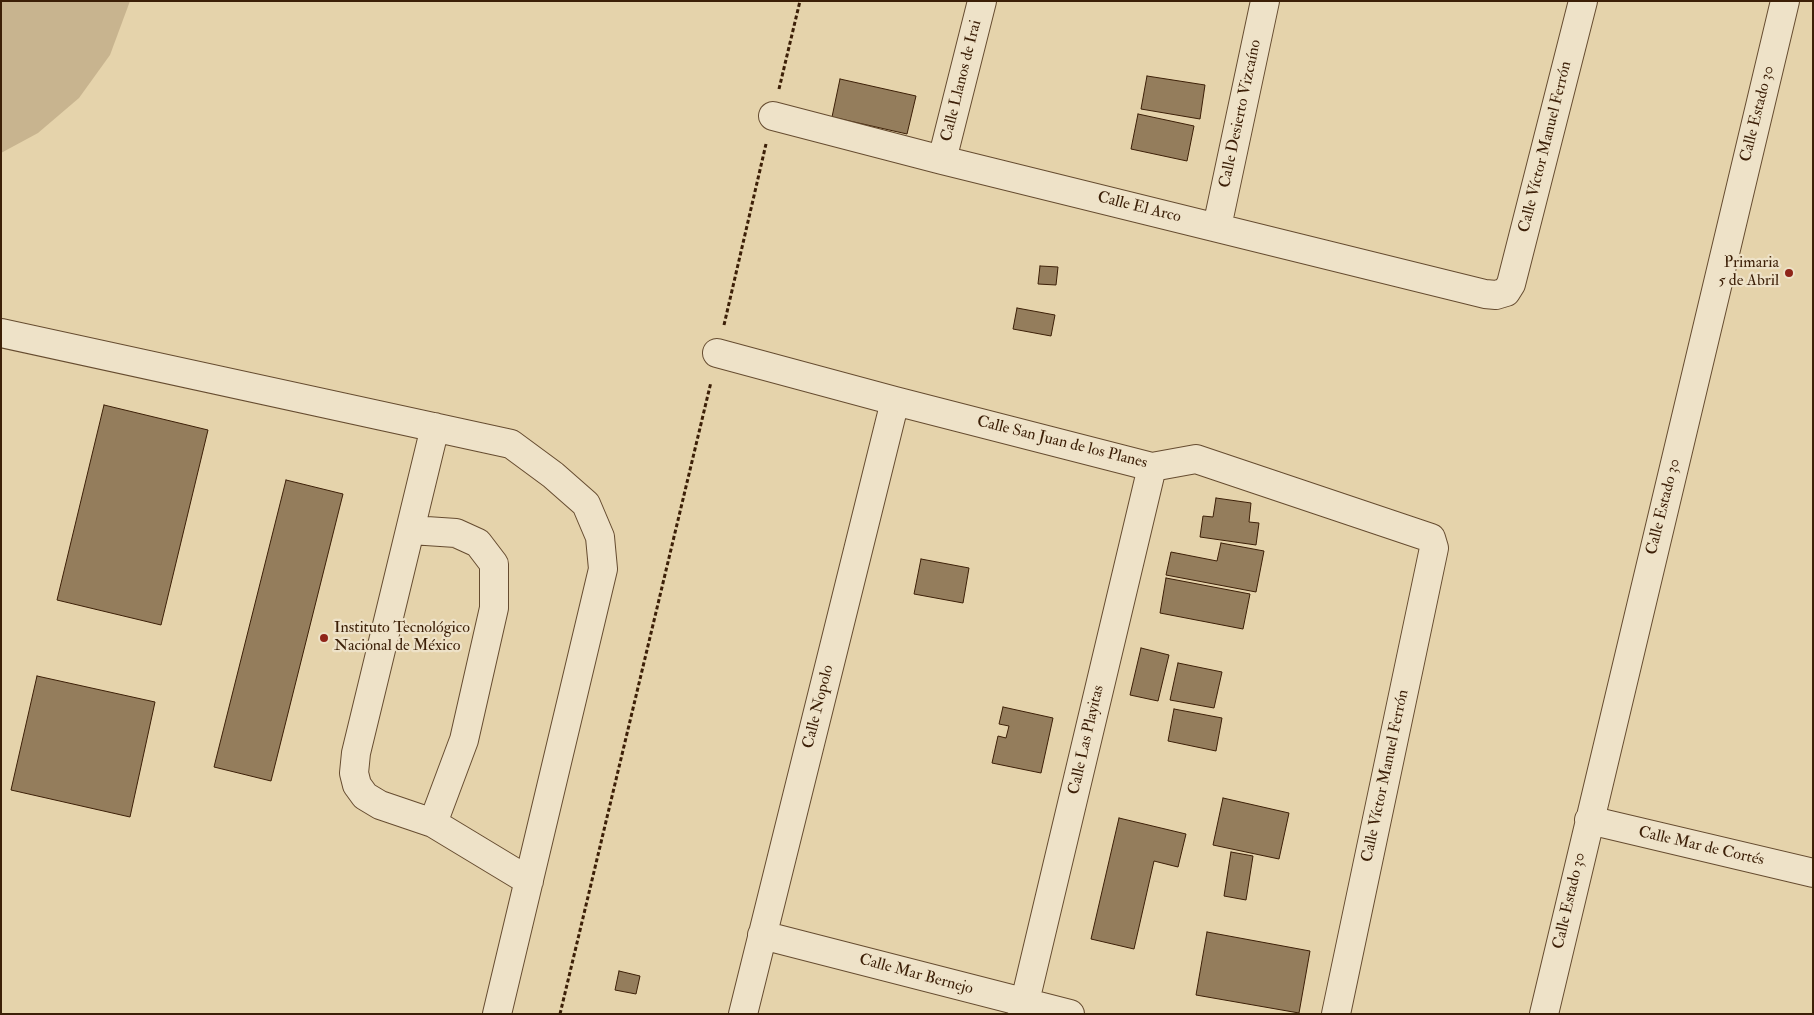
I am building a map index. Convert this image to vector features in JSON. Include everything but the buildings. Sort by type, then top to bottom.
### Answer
[{"type":"street","name":"Calle Llanos de Irai","points":[[942,160],[982,1]]},
{"type":"street","name":"Calle Desierto Vizcaíno","points":[[1216,227],[1265,1]]},
{"type":"street","name":"Calle Víctor Manuel Ferrón","points":[[1506,292],[1511,284],[1583,1]]},
{"type":"street","name":"Calle Estado 30","points":[[1544,1014],[1785,1]]},
{"type":"street","name":"Calle El Arco","points":[[773,116],[942,160],[1485,294],[1496,295],[1506,292]]},
{"type":"street","points":[[1,332],[511,444],[553,475],[586,504],[600,538],[603,569],[497,1014]]},
{"type":"street","name":"Calle San Juan de los Planes","points":[[717,353],[894,401],[1152,467],[1196,459],[1431,538]]},
{"type":"street","name":"Calle Nopolo","points":[[743,1014],[894,401]]},
{"type":"street","points":[[434,427],[411,530],[356,753],[354,773],[356,785],[365,796],[380,804],[433,823],[529,881]]},
{"type":"street","name":"Calle Las Playitas","points":[[1023,1008],[1152,467]]},
{"type":"street","points":[[411,530],[456,533],[478,543],[494,564],[494,608],[464,740],[433,823]]},
{"type":"street","name":"Calle Víctor Manuel Ferrón","points":[[1336,1014],[1434,548],[1431,538]]},
{"type":"street","name":"Calle Mar de Cortés","points":[[1589,820],[1813,873]]},
{"type":"street","name":"Calle Mar Bernejo","points":[[762,934],[1023,1008],[1070,1014]]},
{"type":"path","points":[[560,1014],[800,1]]},
{"type":"shaded area","points":[[1,1],[130,1],[110,55],[79,98],[38,133],[1,153]]},
{"type":"place","name":"Primaria 5 de Abril","points":[[1789,273]]},
{"type":"place","name":"Instituto Tecnológico Nacional de México","points":[[324,638]]}]
